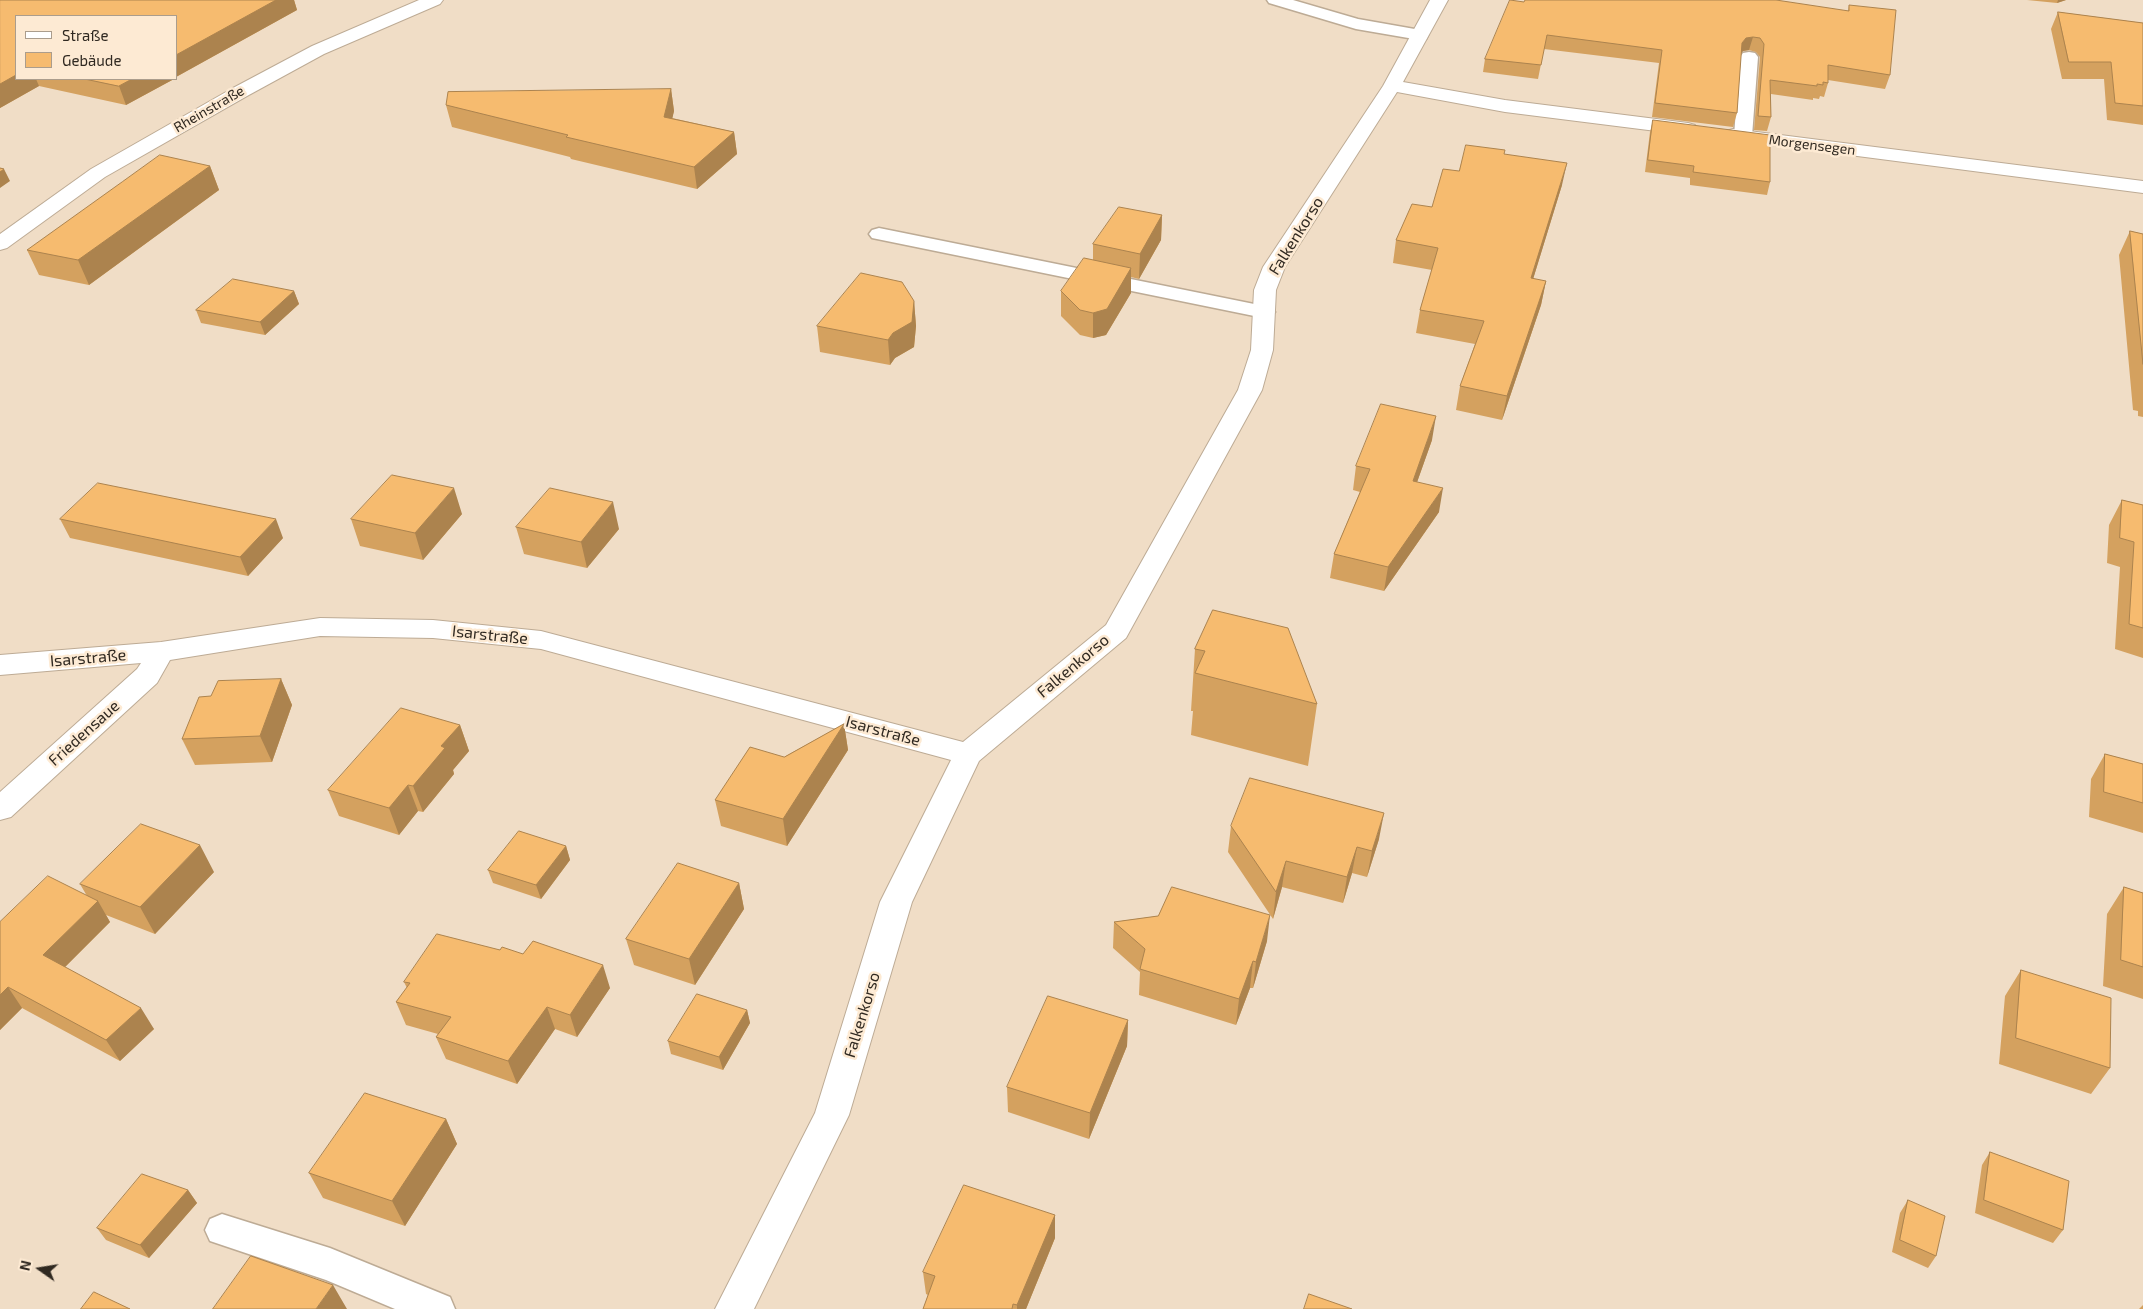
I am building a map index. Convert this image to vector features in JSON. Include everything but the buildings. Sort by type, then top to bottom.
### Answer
[{"type":"street","name":"Falkenkorso","points":[[734,1309],[832,1115],[896,902],[968,754],[1116,631],[1250,390],[1262,350],[1265,290],[1274,266],[1392,86],[1439,0]]},
{"type":"street","name":"Rheinstraße","points":[[0,244],[98,173],[318,50],[426,1]]},
{"type":"street","name":"Morgensegen","points":[[1392,86],[1505,106],[2143,187]]},
{"type":"street","name":"Isarstraße","points":[[0,665],[161,652],[320,627],[434,629],[541,640],[968,754]]},
{"type":"street","name":"Friedensaue","points":[[0,809],[147,676],[161,652]]},
{"type":"lane","points":[[1275,0],[1356,24],[1420,35]]},
{"type":"lane","points":[[1743,136],[1749,56]]},
{"type":"lane","points":[[879,234],[1264,312]]},
{"type":"lane","points":[[222,1230],[330,1265],[437,1309]]}]
